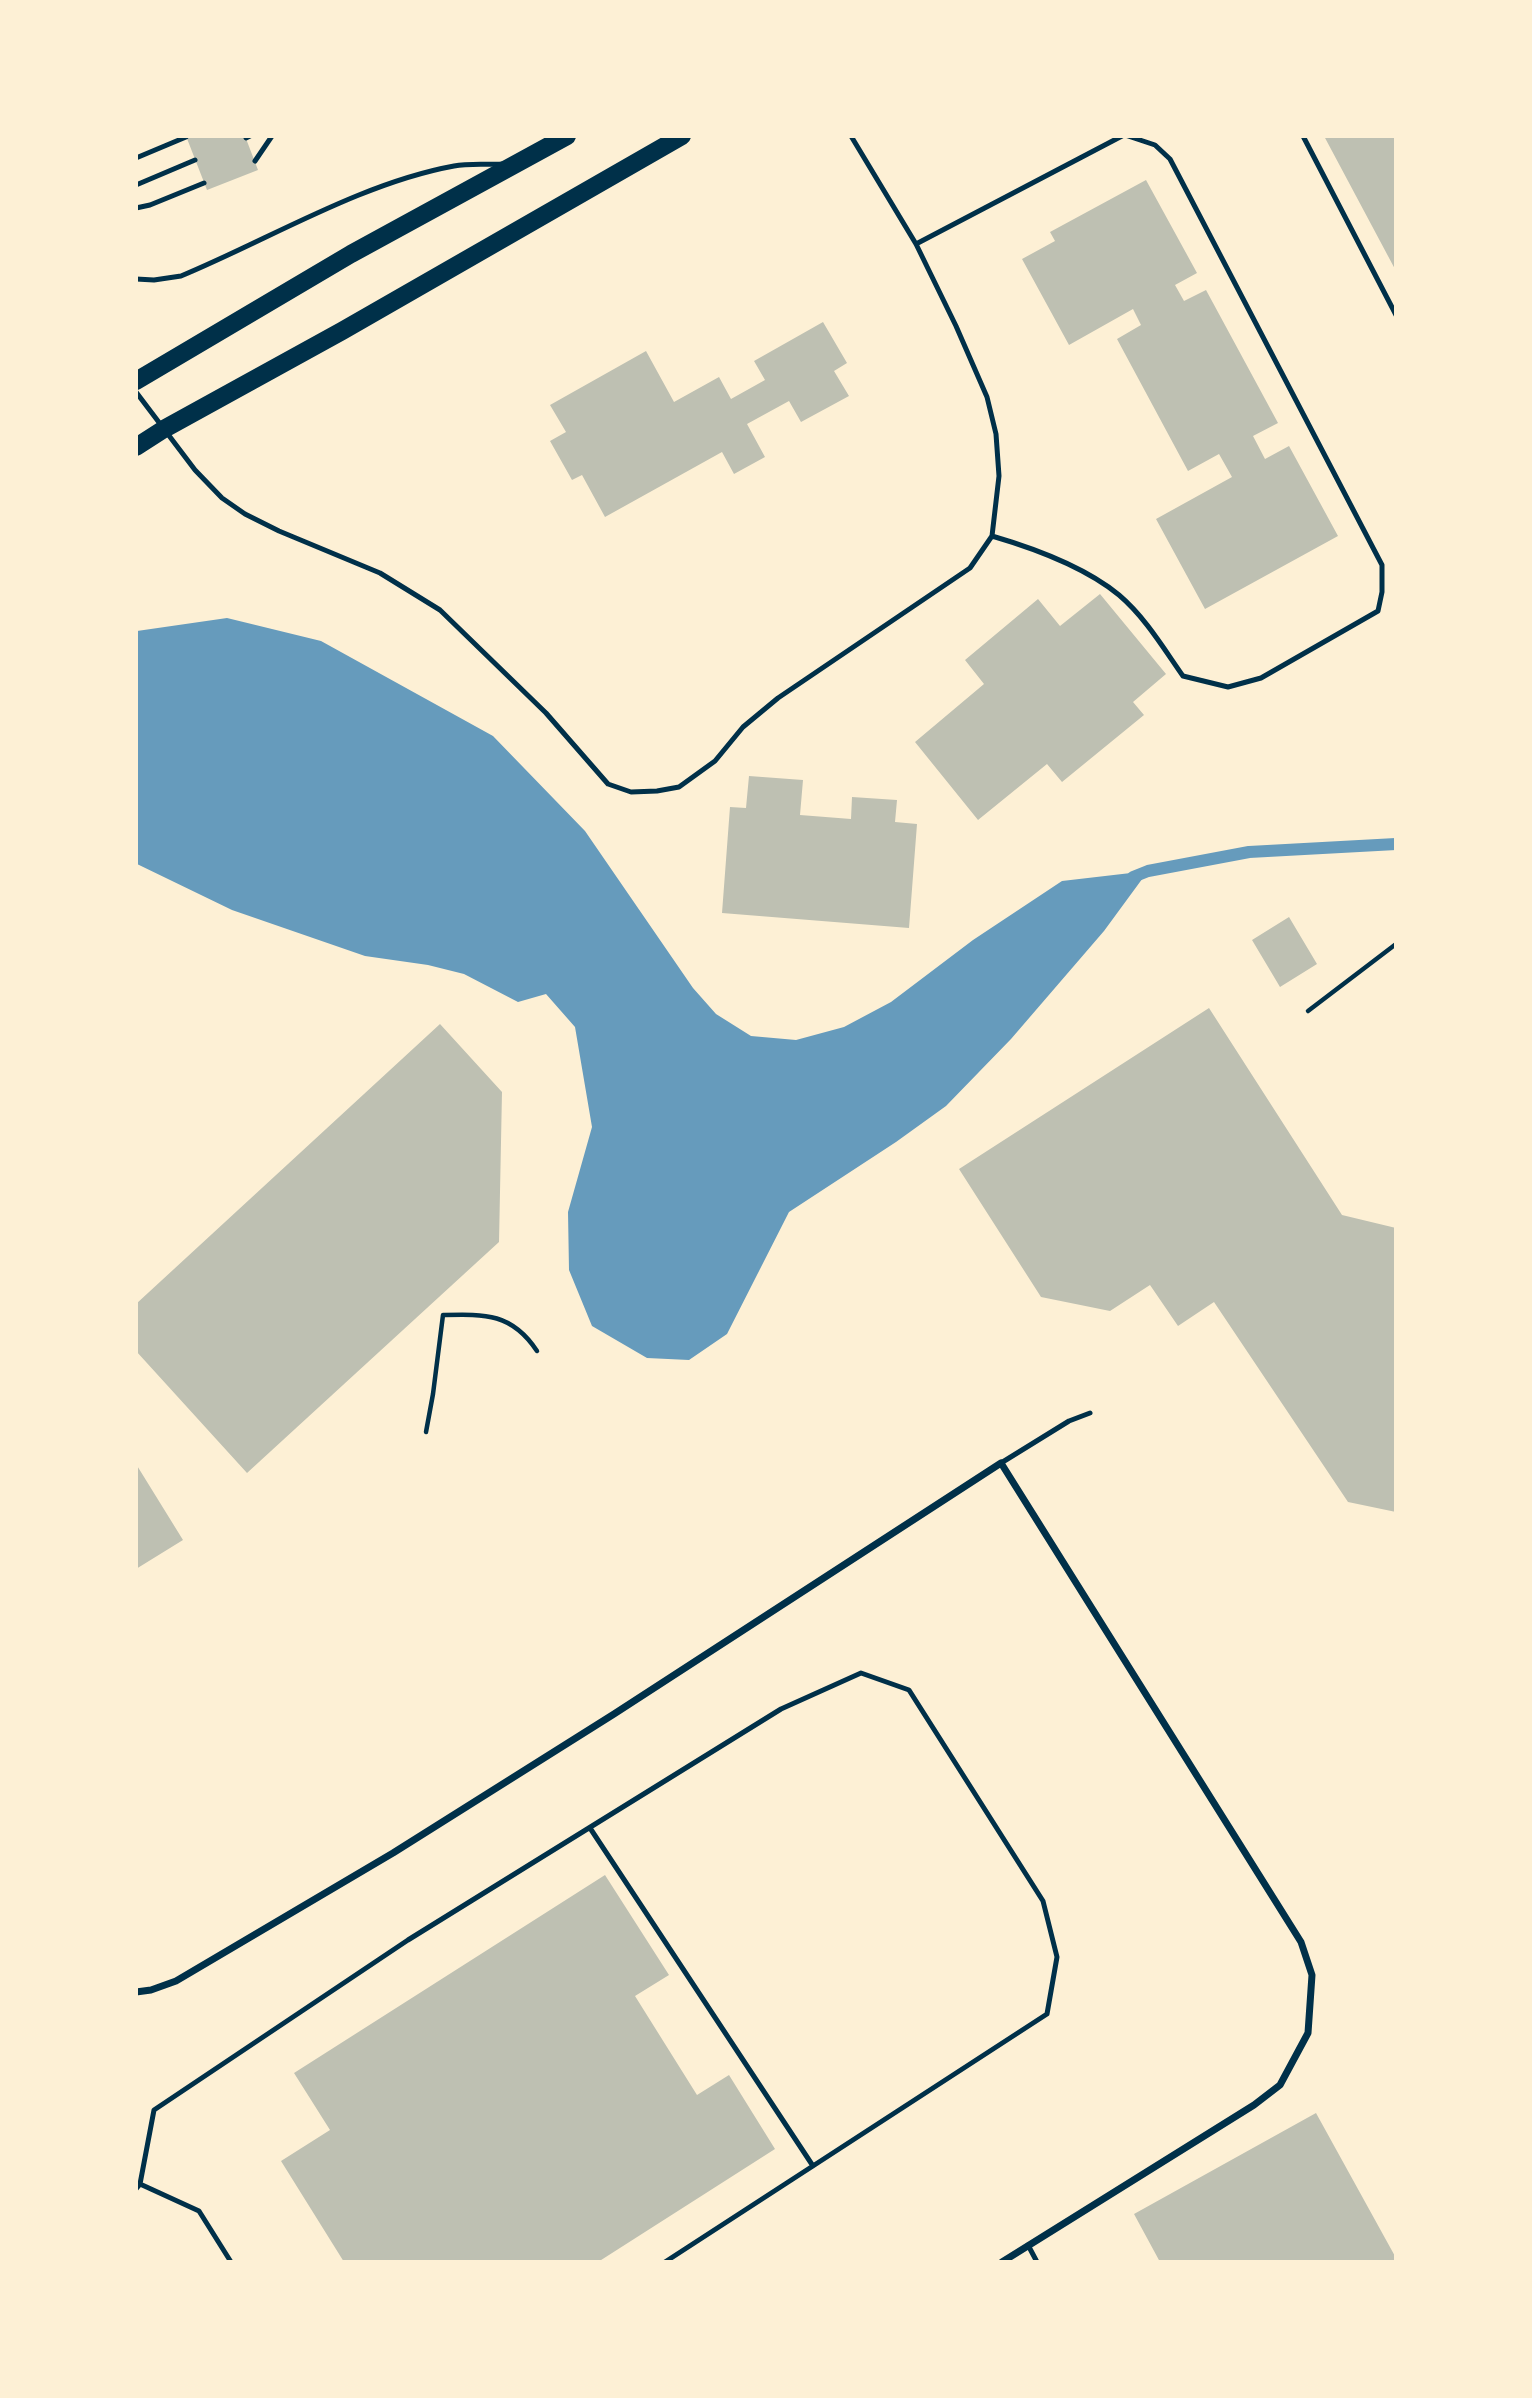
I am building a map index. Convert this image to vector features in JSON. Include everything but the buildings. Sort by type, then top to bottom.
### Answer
[{"type":"main road","points":[[136,381],[351,254],[567,136]]},
{"type":"main road","points":[[136,447],[682,136]]},
{"type":"street","points":[[136,1992],[176,1981],[393,1853],[1001,1463],[1301,1942],[1312,1975],[1308,2033],[1280,2085],[1254,2105],[1002,2262]]},
{"type":"lane","points":[[255,160],[272,136]]},
{"type":"lane","points":[[136,392],[213,488],[245,514],[380,573],[440,610],[546,713],[608,784],[631,792],[679,787],[715,761],[743,727],[778,698],[970,568],[992,536],[999,476],[996,434],[987,397],[916,244],[851,136]]},
{"type":"lane","points":[[916,244],[1122,136]]},
{"type":"lane","points":[[992,536],[1023,545],[1092,578],[1119,596],[1150,630],[1183,676],[1227,687],[1261,678],[1378,611],[1382,592],[1382,565],[1170,159],[1155,145],[1128,136]]},
{"type":"lane","points":[[1303,136],[1395,315]]},
{"type":"lane","points":[[136,158],[186,137]]},
{"type":"lane","points":[[136,185],[195,160]]},
{"type":"lane","points":[[136,279],[181,276],[345,202],[415,174],[457,165],[516,164]]},
{"type":"lane","points":[[136,208],[204,183]]},
{"type":"lane","points":[[1001,1463],[1069,1421],[1090,1413]]},
{"type":"lane","points":[[231,2262],[199,2211],[138,2187],[154,2110],[408,1940],[781,1709],[861,1673],[909,1690],[1044,1901],[1057,1957],[1046,2014],[665,2262]]},
{"type":"lane","points":[[590,1828],[813,2166]]},
{"type":"lane","points":[[1028,2245],[1037,2262]]},
{"type":"path","points":[[1308,1011],[1395,944]]},
{"type":"path","points":[[426,1432],[443,1315],[471,1315],[503,1320],[513,1324],[529,1339],[537,1352]]},
{"type":"water","points":[[227,618],[321,641],[493,736],[585,831],[693,988],[716,1014],[751,1036],[796,1040],[844,1027],[891,1002],[973,940],[1062,881],[1148,871],[1104,931],[1011,1039],[946,1106],[789,1212],[727,1334],[689,1360],[647,1358],[592,1326],[569,1270],[568,1212],[592,1127],[575,1027],[546,994],[518,1002],[464,974],[428,965],[365,956],[232,910],[137,864],[137,631]]},
{"type":"waterway","points":[[1133,877],[1148,871],[1249,852],[1396,844]]}]
